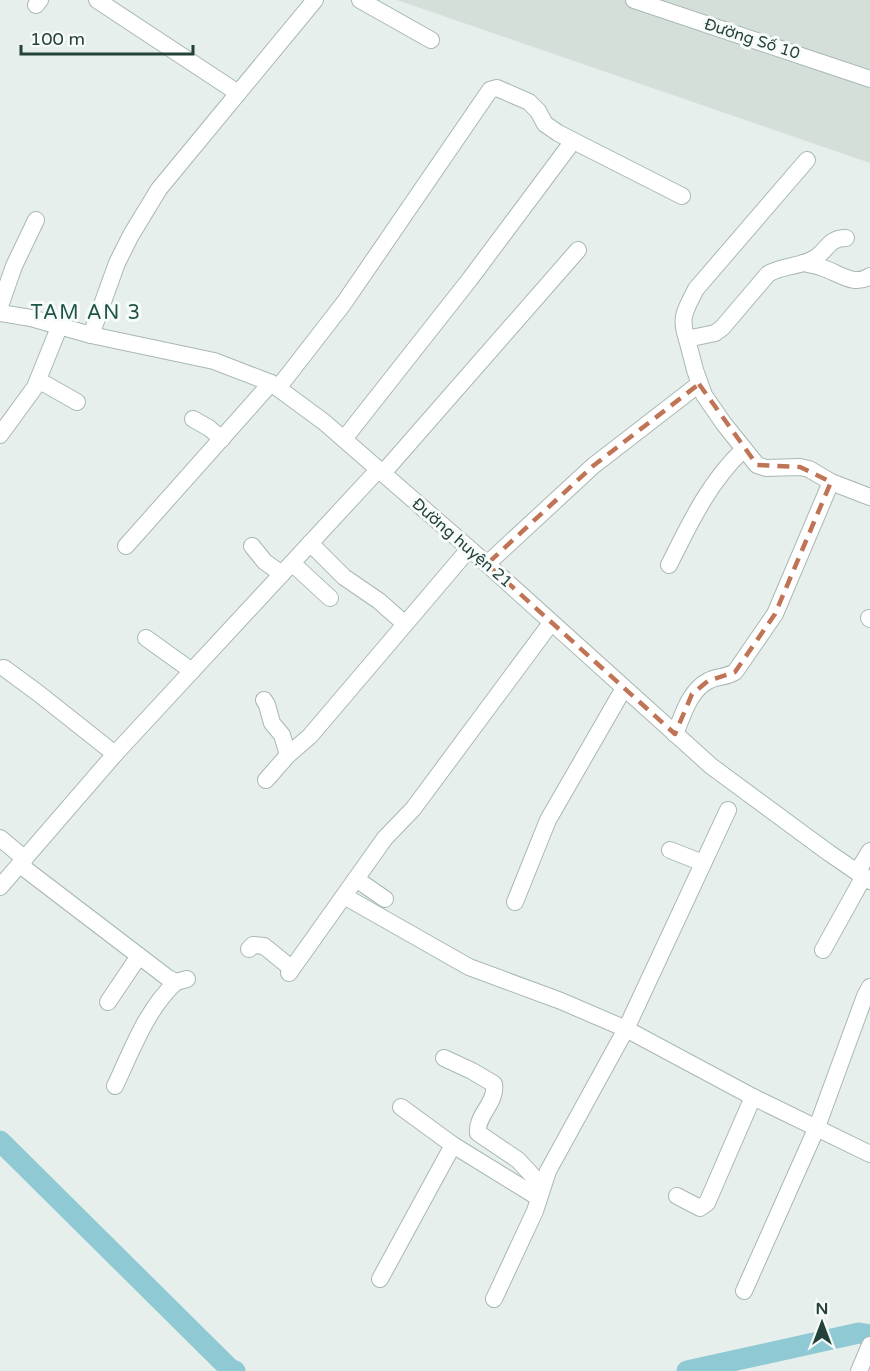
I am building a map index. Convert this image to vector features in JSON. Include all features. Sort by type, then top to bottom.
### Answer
[{"type":"street","points":[[97,0],[238,93]]},
{"type":"street","points":[[360,0],[431,40]]},
{"type":"street","name":"Đường Số 10","points":[[634,0],[870,78]]},
{"type":"street","points":[[91,335],[117,263],[159,189],[308,3]]},
{"type":"street","points":[[126,546],[222,438],[274,386],[344,303],[490,90],[497,88],[529,102],[538,111],[544,124],[682,196]]},
{"type":"street","points":[[344,439],[470,279],[573,141]]},
{"type":"street","points":[[807,160],[696,289],[684,311],[682,323],[699,384],[717,415],[757,465],[766,468],[809,469],[831,482],[870,497]]},
{"type":"street","points":[[0,306],[36,220]]},
{"type":"street","points":[[687,339],[715,333],[732,318],[768,274],[777,269],[804,263],[819,255],[834,239],[846,237]]},
{"type":"street","points":[[0,887],[115,754],[310,543],[381,472],[578,250]]},
{"type":"street","points":[[804,263],[824,268],[849,279],[862,280],[870,276]]},
{"type":"street","name":"Đường huyện 21","points":[[0,313],[214,361],[274,386],[344,439],[487,564],[711,766],[864,876]]},
{"type":"street","points":[[0,435],[7,411],[38,380],[60,325]]},
{"type":"street","points":[[38,380],[77,402]]},
{"type":"street","points":[[487,564],[593,466],[699,384]]},
{"type":"street","points":[[193,419],[222,438]]},
{"type":"street","points":[[669,565],[715,479],[743,450]]},
{"type":"street","points":[[675,734],[692,694],[708,681],[726,677],[735,672],[775,614],[831,482]]},
{"type":"street","points":[[310,543],[344,577],[379,601],[405,624]]},
{"type":"street","points":[[252,546],[265,562],[287,568],[330,598]]},
{"type":"street","points":[[266,780],[288,755],[310,736],[469,549]]},
{"type":"street","points":[[249,949],[253,945],[264,946],[290,970],[385,838],[413,809],[551,622]]},
{"type":"street","points":[[147,638],[192,671]]},
{"type":"street","points":[[4,668],[115,754]]},
{"type":"street","points":[[515,902],[549,820],[624,688]]},
{"type":"street","points":[[264,700],[272,723],[282,735],[288,755]]},
{"type":"street","points":[[494,1299],[535,1211],[548,1171],[626,1029],[728,810]]},
{"type":"street","points":[[0,838],[23,862],[139,956],[181,981],[148,1016],[115,1086]]},
{"type":"street","points":[[670,850],[704,863]]},
{"type":"street","points":[[823,950],[864,876],[870,851]]},
{"type":"street","points":[[356,879],[385,899]]},
{"type":"street","points":[[344,896],[469,967],[561,1001],[626,1029],[753,1097],[870,1154]]},
{"type":"street","points":[[108,1002],[139,956]]},
{"type":"street","points":[[744,1291],[817,1127],[870,987]]},
{"type":"street","points":[[444,1058],[494,1084],[493,1096],[477,1126],[478,1133],[518,1160],[541,1192]]},
{"type":"street","points":[[677,1196],[700,1208],[707,1203],[753,1097]]},
{"type":"street","points":[[401,1107],[453,1144],[541,1192]]},
{"type":"street","points":[[380,1279],[453,1144]]},
{"type":"highlighted area","points":[[699,384],[757,465],[800,467],[831,482],[775,614],[735,672],[708,681],[692,694],[675,734],[487,564],[593,466]]},
{"type":"shaded area","points":[[397,0],[870,0],[870,163]]},
{"type":"waterway","points":[[0,1141],[230,1369],[235,1371]]},
{"type":"waterway","points":[[687,1371],[859,1333],[870,1335]]},
{"type":"district","name":"TAM AN 3","points":[[86,313]]}]
